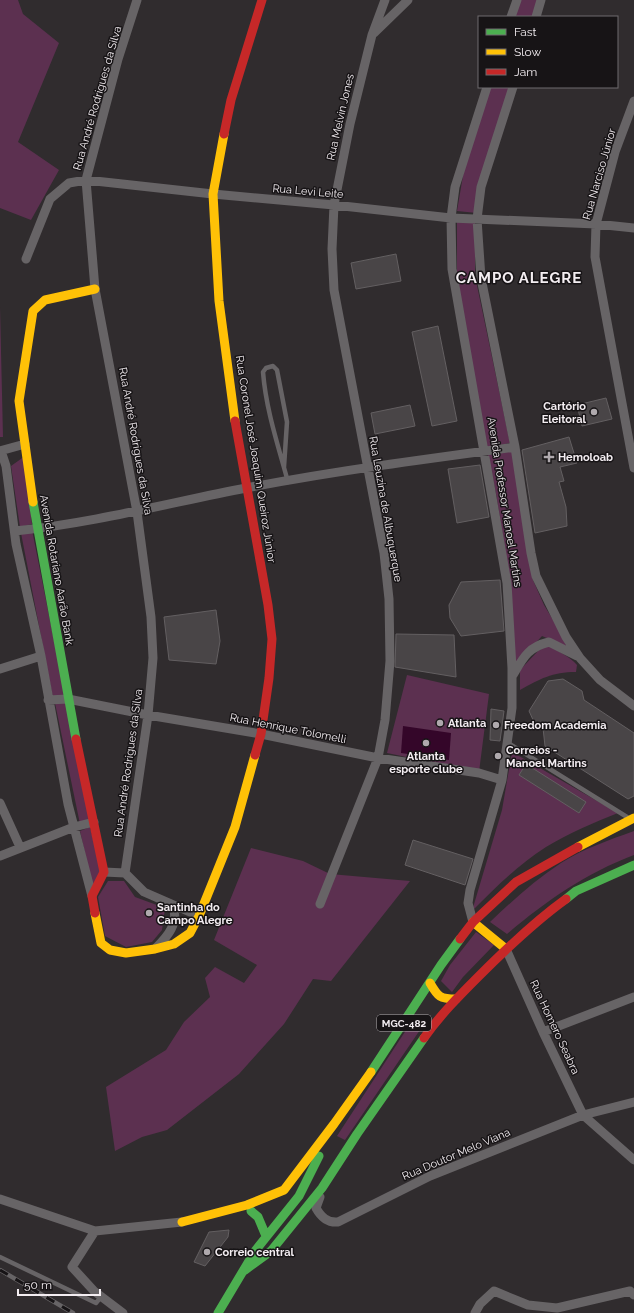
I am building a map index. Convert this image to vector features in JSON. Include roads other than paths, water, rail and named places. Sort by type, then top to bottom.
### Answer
[{"type":"main road","name":"Rua Coronel José Joaquim Queiroz Júnior","points":[[155,949],[174,944],[190,933],[199,916],[235,827],[261,734],[269,678],[272,639],[268,605],[232,404],[219,301],[213,194],[231,100],[262,0]]},
{"type":"main road","name":"Avenida Rotariano Aarão Bank","points":[[95,289],[45,300],[33,311],[19,401],[37,529],[68,699],[104,872]]},
{"type":"main road","name":"MGC-482","points":[[218,1313],[255,1251],[299,1196],[334,1124],[408,1017],[440,965],[473,922],[516,882],[556,858],[632,818]]},
{"type":"main road","name":"MGC-482","points":[[243,1273],[271,1251],[322,1188],[357,1134],[429,1031],[456,999],[506,949],[539,919],[576,891],[634,865]]},
{"type":"main road","points":[[104,872],[92,896],[101,943],[110,950],[126,953],[155,949]]},
{"type":"main road","points":[[473,922],[506,949]]},
{"type":"main road","points":[[430,983],[436,994],[443,999],[456,999]]},
{"type":"main road","points":[[408,1017],[422,1016],[429,1031]]},
{"type":"main road","points":[[182,1222],[247,1205],[284,1190],[334,1124]]},
{"type":"main road","points":[[278,1205],[288,1202],[313,1186],[343,1147],[357,1134]]},
{"type":"main road","points":[[182,1222],[264,1208]]},
{"type":"main road","points":[[250,1211],[258,1217],[266,1236]]},
{"type":"street","name":"Rua André Rodrigues da Silva","points":[[124,873],[148,715],[153,658],[151,624],[137,512],[95,289],[86,180],[118,59],[137,0]]},
{"type":"street","name":"Rua Melvin Jones","points":[[334,205],[350,124],[372,35],[385,0]]},
{"type":"street","points":[[372,35],[408,0]]},
{"type":"street","points":[[511,16],[517,0]]},
{"type":"street","points":[[536,16],[541,0]]},
{"type":"street","name":"Avenida Professor Manoel Martins","points":[[473,922],[468,903],[470,890],[502,780],[508,743],[512,676],[507,583],[452,269],[451,218],[455,187],[487,88]]},
{"type":"street","name":"Avenida Professor Manoel Martins","points":[[512,88],[481,187],[477,219],[481,278],[515,447],[531,553],[536,576],[554,617],[580,658],[600,680],[634,706]]},
{"type":"street","name":"Rua Narciso Júnior","points":[[634,101],[615,152],[596,224],[595,257],[634,468]]},
{"type":"street","name":"Rua Levi Leite","points":[[26,259],[50,199],[69,184],[86,180],[451,218],[596,224],[634,228]]},
{"type":"street","name":"Rua Leuzina de Albuquerque","points":[[320,904],[378,758],[385,720],[390,661],[389,599],[384,553],[334,290],[332,249],[334,205]]},
{"type":"street","points":[[25,444],[0,451],[6,466],[15,532],[74,827],[92,896]]},
{"type":"street","points":[[15,532],[137,512],[247,488],[515,447]]},
{"type":"street","points":[[512,676],[524,657],[531,649],[539,644],[549,642],[580,658]]},
{"type":"street","points":[[0,669],[41,656]]},
{"type":"street","name":"Rua Henrique Tolomelli","points":[[48,700],[68,699],[148,715],[261,734],[378,758],[479,773],[502,780]]},
{"type":"street","points":[[0,803],[20,847]]},
{"type":"street","points":[[0,856],[74,827],[94,822]]},
{"type":"street","points":[[104,872],[124,873],[144,892],[173,906],[199,916]]},
{"type":"street","points":[[155,949],[168,936],[176,915],[173,906]]},
{"type":"street","name":"Rua Homero Seabra","points":[[506,949],[543,1032],[583,1115]]},
{"type":"street","points":[[543,1032],[634,997]]},
{"type":"street","name":"Rua Doutor Melo Viana","points":[[322,1188],[316,1208],[320,1215],[327,1221],[338,1222],[430,1176],[583,1115],[634,1102]]},
{"type":"street","points":[[583,1115],[634,1160]]},
{"type":"street","points":[[0,1199],[96,1231],[182,1222]]},
{"type":"street","points":[[96,1231],[72,1268],[101,1297],[122,1313]]},
{"type":"street","points":[[475,1313],[480,1304],[494,1291],[528,1305],[556,1308],[630,1290],[634,1295]]},
{"type":"lane","points":[[284,467],[287,422],[277,370],[273,366],[266,368],[263,372],[265,400],[288,482]]},
{"type":"lane","points":[[508,743],[632,818]]},
{"type":"lane","points":[[0,1257],[96,1303],[101,1297]]},
{"type":"railway","points":[[0,1270],[73,1313]]},
{"type":"place","name":"Cartório Eleitoral","points":[[594,412]]},
{"type":"place","name":"Hemoloab","points":[[549,457]]},
{"type":"place","name":"Atlanta","points":[[440,723]]},
{"type":"place","name":"Freedom Academia","points":[[496,725]]},
{"type":"place","name":"Atlanta esporte clube","points":[[426,743]]},
{"type":"place","name":"Correios - Manoel Martins","points":[[498,756]]},
{"type":"place","name":"Santinha do Campo Alegre","points":[[149,913]]},
{"type":"place","name":"Correio central","points":[[207,1252]]},
{"type":"district","name":"CAMPO ALEGRE","points":[[519,278]]}]
